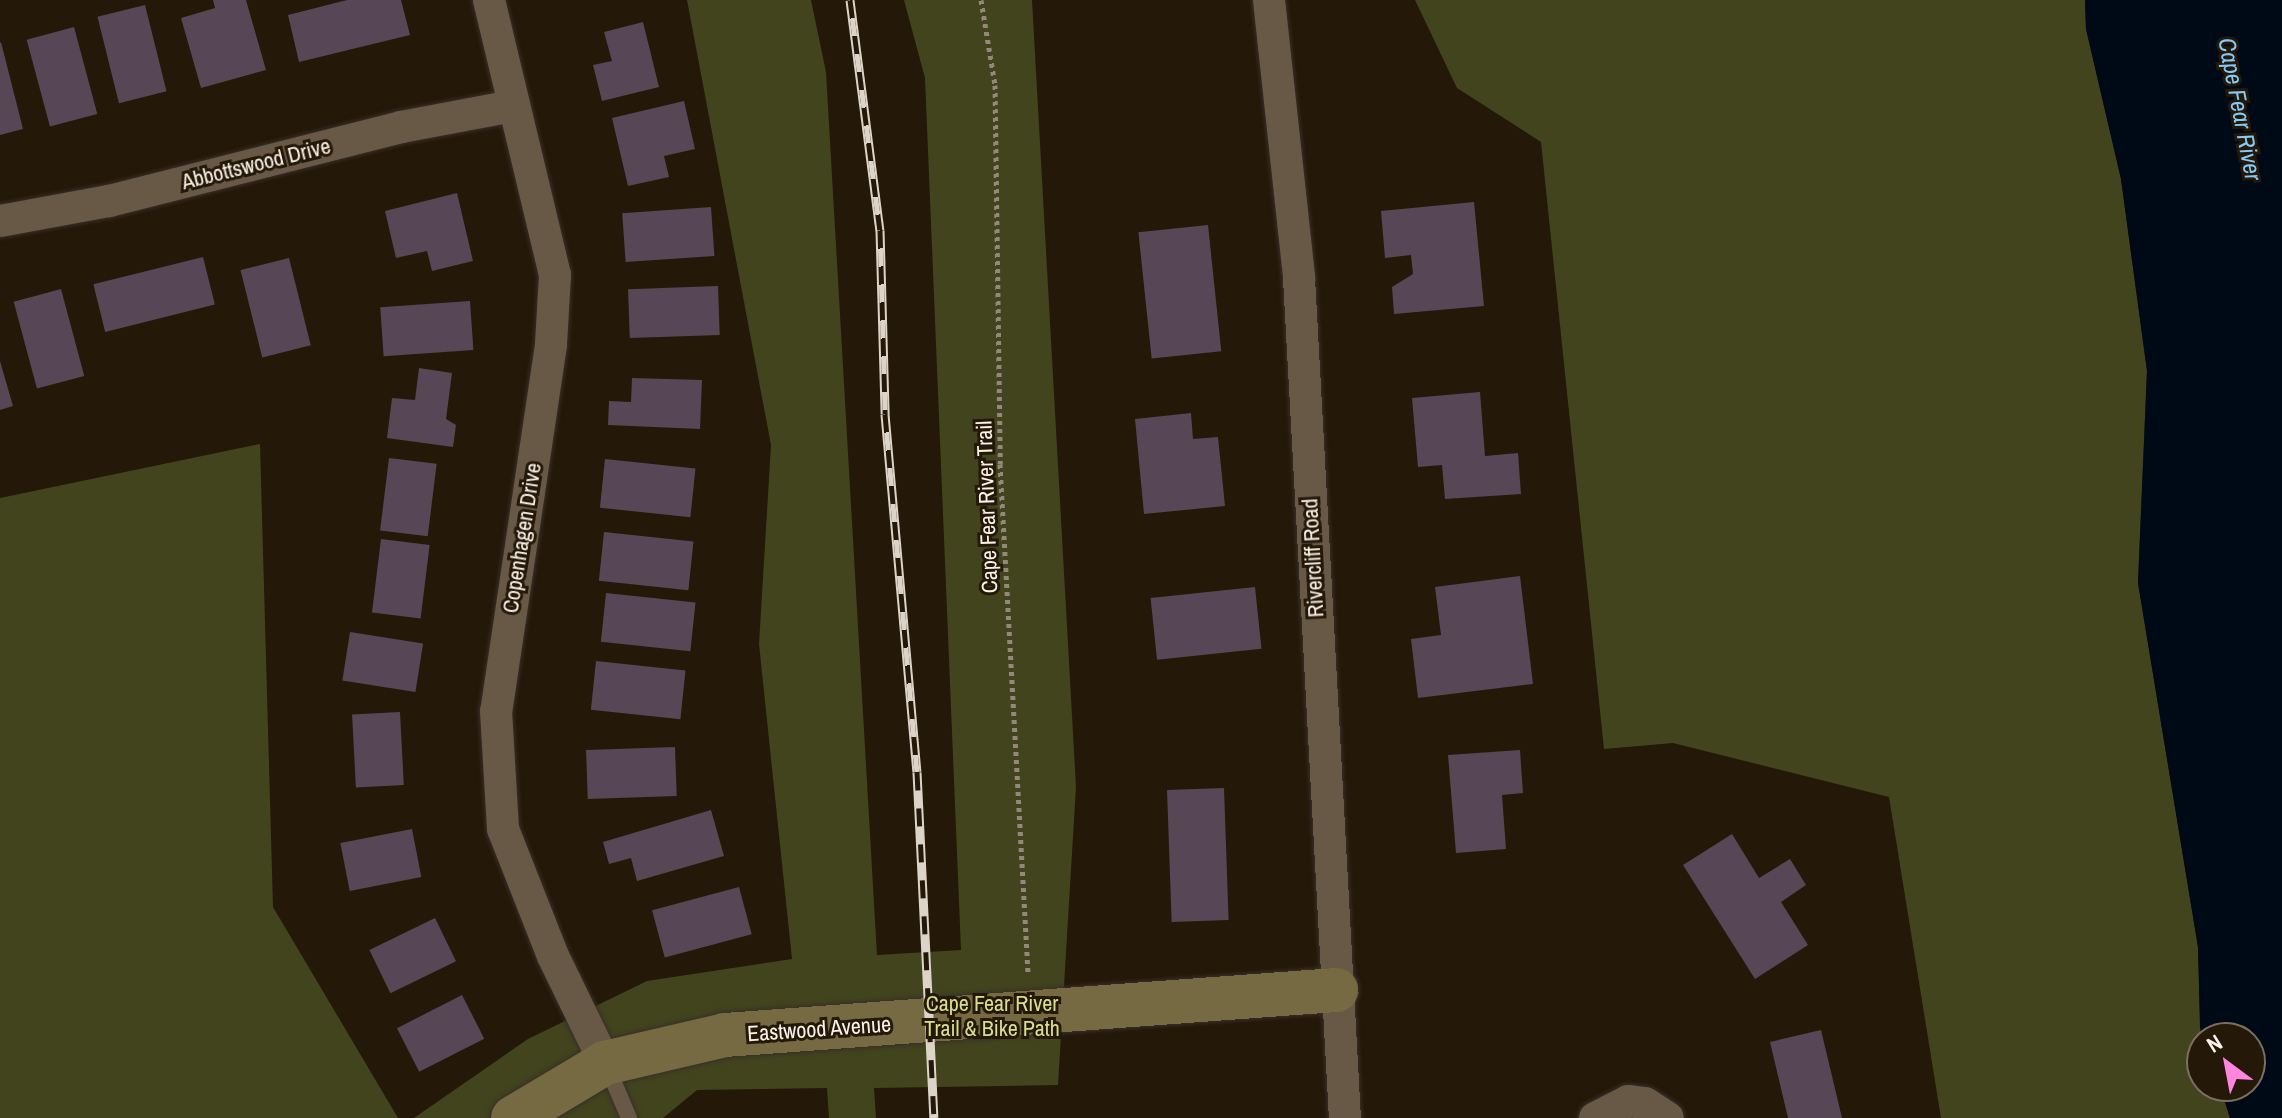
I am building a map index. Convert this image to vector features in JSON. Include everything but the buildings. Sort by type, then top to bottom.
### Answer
[{"type":"street","name":"Copenhagen Drive","points":[[489,0],[555,275],[551,345],[496,711],[503,829],[553,956],[605,1063]]},
{"type":"street","name":"Rivercliff Road","points":[[1269,0],[1299,278],[1345,1118]]},
{"type":"street","name":"Abbottswood Drive","points":[[0,221],[109,201],[401,127],[513,106]]},
{"type":"street","name":"Eastwood Avenue","points":[[513,1118],[605,1063],[725,1035],[1336,990]]},
{"type":"street","points":[[1595,1118],[1628,1101],[1645,1103],[1668,1118]]},
{"type":"lane","points":[[605,1063],[629,1118]]},
{"type":"path","name":"Cape Fear River Trail","points":[[981,0],[995,85],[1002,510],[1031,1014]]},
{"type":"green space","name":"Cape Fear River Trail & Bike Path","points":[[687,0],[811,0],[826,72],[877,955],[961,950],[925,78],[904,0],[1032,0],[1076,787],[1058,1085],[874,1088],[876,1118],[829,1118],[827,1088],[697,1090],[663,1118],[414,1118],[528,1039],[647,981],[792,959],[759,644],[771,445]]},
{"type":"green space","points":[[1415,0],[2085,0],[2086,29],[2121,179],[2147,371],[2138,583],[2198,947],[2200,1022],[2186,1022],[2186,1102],[2225,1102],[2230,1118],[1941,1118],[1889,797],[1673,743],[1604,749],[1541,142],[1457,88]]},
{"type":"green space","points":[[260,444],[273,907],[398,1118],[0,1118],[0,498]]},
{"type":"water","name":"Cape Fear River","points":[[2085,0],[2282,0],[2282,1118],[2230,1118],[2225,1102],[2266,1102],[2266,1022],[2200,1022],[2198,947],[2138,583],[2147,371],[2121,179],[2086,29]]},
{"type":"railway","points":[[850,0],[880,230],[885,414],[917,772],[934,1118]]}]
